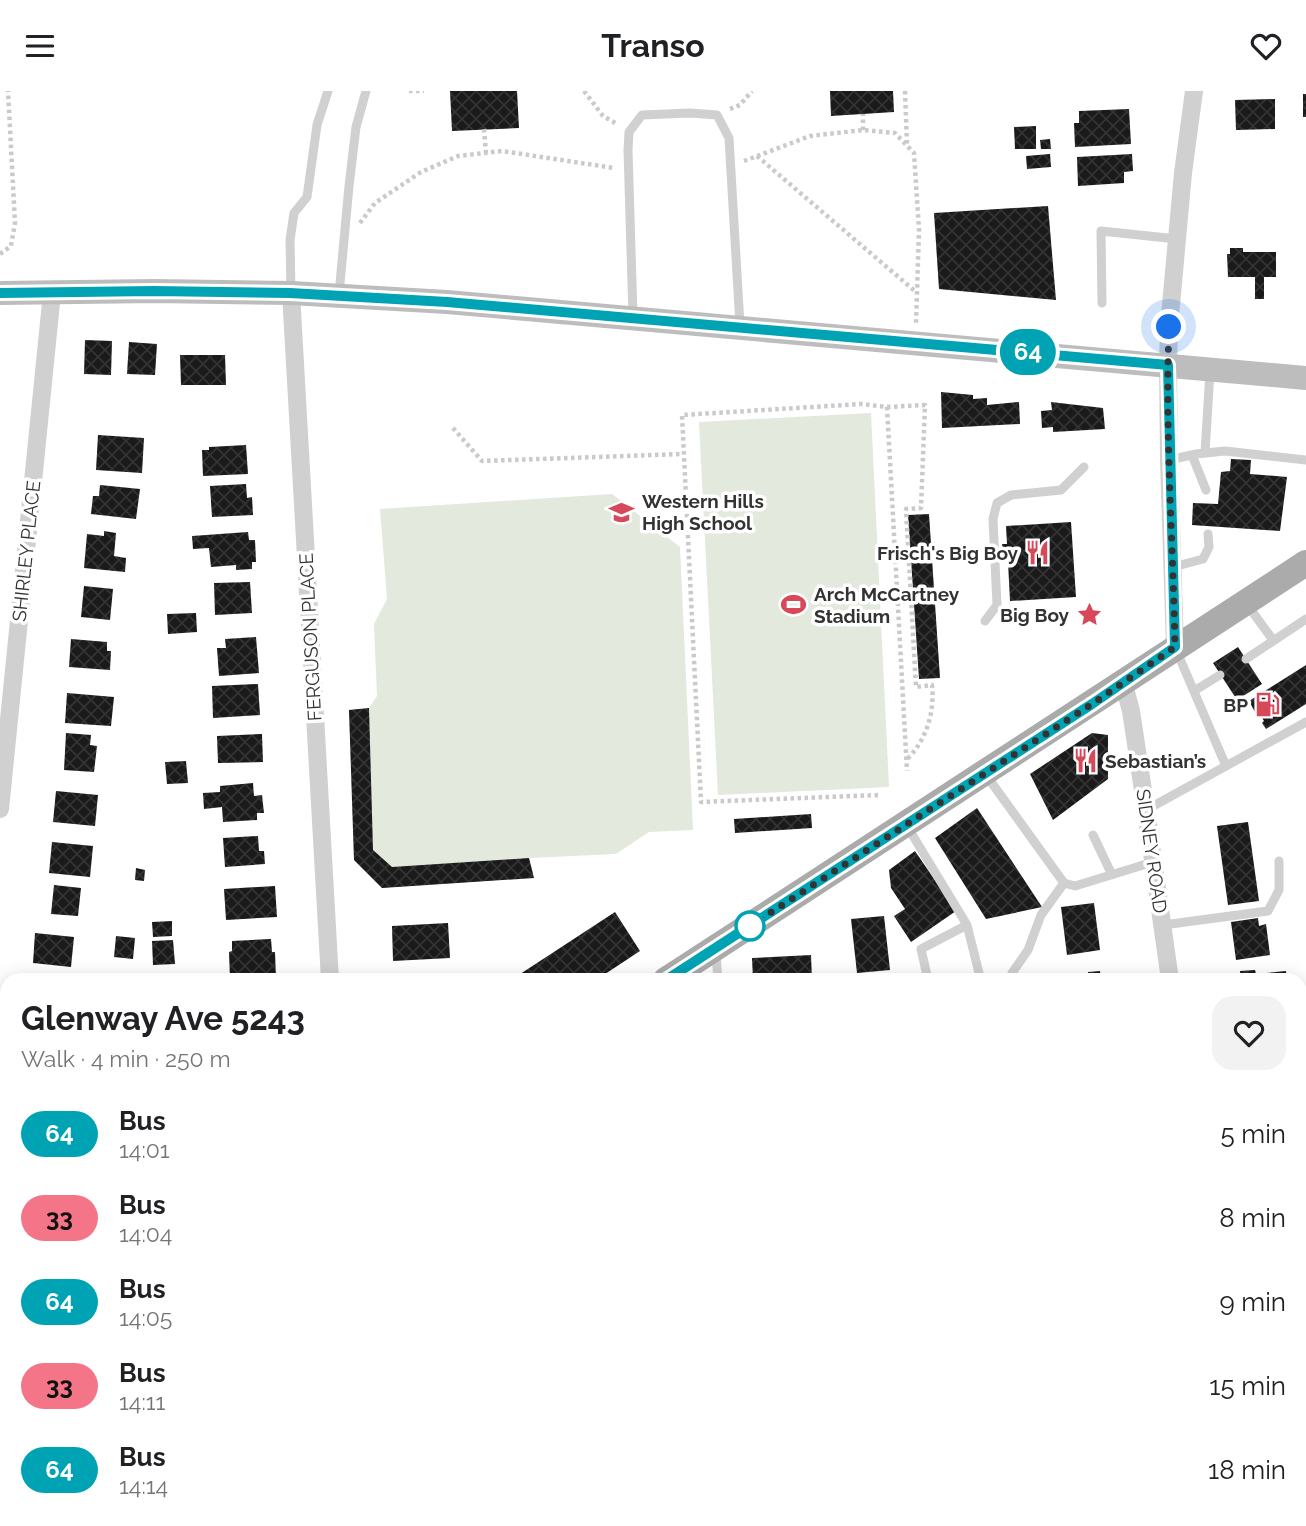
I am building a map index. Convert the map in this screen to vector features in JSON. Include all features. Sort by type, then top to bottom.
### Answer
[{"type":"main road","points":[[677,973],[1306,563]]},
{"type":"street","points":[[1175,647],[1169,460],[1169,327],[1194,91]]},
{"type":"street","points":[[0,293],[290,293],[447,302],[1306,378]]},
{"type":"street","name":"SHIRLEY PLACE","points":[[0,809],[52,293]]},
{"type":"street","name":"FERGUSON PLACE","points":[[290,293],[330,973]]},
{"type":"street","name":"SIDNEY ROAD","points":[[1123,681],[1146,810],[1169,973]]},
{"type":"lane","points":[[290,293],[290,240],[294,213],[307,197],[317,125],[328,91]]},
{"type":"lane","points":[[339,296],[356,127],[366,91]]},
{"type":"lane","points":[[633,318],[629,132],[642,115],[717,115],[729,138],[740,327]]},
{"type":"lane","points":[[1102,303],[1101,231],[1177,239]]},
{"type":"lane","points":[[1205,453],[1210,369]]},
{"type":"lane","points":[[1169,460],[1225,451],[1306,460]]},
{"type":"lane","points":[[1192,455],[1206,490]]},
{"type":"lane","points":[[985,621],[997,605],[993,519],[997,503],[1011,495],[1061,490],[1084,467]]},
{"type":"lane","points":[[1173,567],[1203,559],[1209,547],[1208,534]]},
{"type":"lane","points":[[1245,602],[1273,640]]},
{"type":"lane","points":[[1246,659],[1306,619]]},
{"type":"lane","points":[[1175,647],[1226,766]]},
{"type":"lane","points":[[1194,691],[1220,675]]},
{"type":"lane","points":[[1146,810],[1306,722]]},
{"type":"lane","points":[[984,773],[1064,883],[1075,886],[1153,863]]},
{"type":"lane","points":[[906,824],[967,925],[979,973]]},
{"type":"lane","points":[[1093,835],[1112,875]]},
{"type":"lane","points":[[1163,925],[1268,911],[1279,890],[1279,861]]},
{"type":"lane","points":[[1012,973],[1028,950],[1041,915],[1064,883]]},
{"type":"lane","points":[[926,973],[921,949],[967,925]]},
{"type":"lane","points":[[716,948],[718,973]]},
{"type":"path","points":[[0,254],[11,246],[15,223],[8,91]]},
{"type":"path","points":[[409,91],[424,91]]},
{"type":"path","points":[[584,91],[603,116],[629,132]]},
{"type":"path","points":[[717,115],[740,106],[752,91]]},
{"type":"path","points":[[905,91],[907,145]]},
{"type":"path","points":[[863,114],[863,130]]},
{"type":"path","points":[[484,129],[486,153]]},
{"type":"path","points":[[731,166],[810,136],[863,130],[895,133],[914,153],[919,230],[916,342]]},
{"type":"path","points":[[346,225],[360,223],[375,203],[421,172],[458,156],[502,151],[628,170]]},
{"type":"path","points":[[757,156],[917,293]]},
{"type":"path","points":[[878,795],[701,802],[682,415],[861,404],[887,407],[925,405],[921,508],[906,509],[916,687],[932,685],[933,695],[930,719],[918,749],[906,760]]},
{"type":"path","points":[[887,407],[907,771]]},
{"type":"path","points":[[453,428],[482,461],[683,454]]},
{"type":"shaded area","name":"Arch McCartney Stadium","points":[[871,413],[889,787],[718,795],[699,422]]},
{"type":"shaded area","points":[[612,494],[680,547],[693,830],[649,832],[616,854],[529,858],[534,878],[382,888],[354,860],[349,710],[369,708],[377,696],[374,624],[387,599],[380,509]]},
{"type":"building","points":[[450,91],[517,91],[519,128],[452,131]]},
{"type":"building","points":[[830,91],[893,91],[894,112],[831,116]]},
{"type":"building","points":[[1303,94],[1306,94],[1306,117],[1303,117]]},
{"type":"building","points":[[1275,99],[1275,129],[1236,130],[1235,100]]},
{"type":"building","points":[[1129,109],[1131,144],[1075,147],[1074,123],[1079,123],[1079,111]]},
{"type":"building","points":[[1036,126],[1036,149],[1015,149],[1014,127]]},
{"type":"building","points":[[1050,139],[1051,149],[1041,149],[1040,140]]},
{"type":"building","points":[[1050,154],[1051,167],[1027,169],[1026,156]]},
{"type":"building","points":[[1132,154],[1133,171],[1124,172],[1124,183],[1078,186],[1077,157]]},
{"type":"building","points":[[1048,206],[1056,300],[939,289],[934,213]]},
{"type":"building","points":[[1230,248],[1243,248],[1243,252],[1276,252],[1276,277],[1264,277],[1264,299],[1255,299],[1255,277],[1228,277],[1227,254],[1230,254]]},
{"type":"building","points":[[85,340],[112,341],[111,375],[84,374]]},
{"type":"building","points":[[129,342],[157,344],[155,375],[127,374]]},
{"type":"building","points":[[180,355],[225,355],[226,385],[181,385]]},
{"type":"building","points":[[941,392],[973,395],[973,399],[987,398],[987,405],[1019,402],[1020,424],[942,428]]},
{"type":"building","points":[[1051,402],[1103,408],[1105,429],[1053,432],[1053,427],[1042,428],[1041,411],[1052,410]]},
{"type":"building","points":[[98,435],[144,438],[142,473],[96,470]]},
{"type":"building","points":[[246,445],[248,474],[203,476],[202,450],[209,450],[209,447]]},
{"type":"building","points":[[1231,459],[1251,460],[1250,474],[1287,477],[1280,531],[1192,525],[1193,503],[1218,504],[1221,472],[1230,471]]},
{"type":"building","points":[[246,484],[247,498],[252,497],[253,515],[212,517],[210,486]]},
{"type":"building","points":[[100,485],[140,489],[136,519],[91,514],[93,496],[99,496]]},
{"type":"building","points":[[929,514],[940,678],[919,679],[908,515]]},
{"type":"building","name":"Frisch's Big Boy","points":[[1071,522],[1076,597],[1010,601],[1008,562],[1004,562],[1002,544],[1007,544],[1006,526]]},
{"type":"building","points":[[104,531],[116,533],[114,556],[126,558],[125,572],[84,568],[87,534],[104,536]]},
{"type":"building","points":[[248,532],[249,540],[255,540],[256,562],[252,562],[252,569],[236,570],[236,565],[211,567],[209,548],[193,549],[192,536]]},
{"type":"building","points":[[250,582],[252,613],[215,615],[214,583]]},
{"type":"building","points":[[84,586],[113,589],[110,620],[81,617]]},
{"type":"building","points":[[196,613],[197,632],[168,634],[167,614]]},
{"type":"building","points":[[256,637],[259,673],[219,676],[217,648],[226,648],[225,639]]},
{"type":"building","points":[[71,639],[107,642],[107,651],[111,651],[110,670],[69,667]]},
{"type":"building","points":[[1238,647],[1262,684],[1237,700],[1213,663]]},
{"type":"building","points":[[1306,665],[1306,704],[1266,729],[1262,723],[1264,721],[1249,701]]},
{"type":"building","points":[[258,684],[260,715],[213,718],[212,686]]},
{"type":"building","points":[[67,693],[114,697],[111,726],[65,723]]},
{"type":"building","points":[[369,708],[373,850],[392,867],[529,858],[534,878],[382,888],[354,860],[349,710]]},
{"type":"building","points":[[66,733],[91,735],[90,745],[97,746],[94,772],[64,770]]},
{"type":"building","points":[[1092,733],[1108,735],[1108,779],[1053,820],[1030,774]]},
{"type":"building","points":[[262,734],[263,762],[218,763],[217,736]]},
{"type":"building","points":[[186,761],[188,783],[167,784],[165,762]]},
{"type":"building","points":[[253,783],[254,796],[262,795],[264,813],[257,813],[257,820],[223,822],[222,807],[204,809],[203,793],[220,792],[220,786]]},
{"type":"building","points":[[56,791],[98,795],[95,826],[53,822]]},
{"type":"building","points":[[977,808],[1042,907],[986,919],[935,838]]},
{"type":"building","points":[[811,814],[812,828],[735,833],[734,819]]},
{"type":"building","points":[[1248,822],[1259,901],[1228,905],[1217,826]]},
{"type":"building","points":[[258,836],[259,851],[264,851],[265,864],[225,867],[223,838]]},
{"type":"building","points":[[52,842],[93,846],[90,877],[49,873]]},
{"type":"building","points":[[915,851],[956,911],[911,942],[894,916],[905,909],[891,888],[889,870]]},
{"type":"building","points":[[136,868],[145,870],[144,881],[135,880]]},
{"type":"building","points":[[54,885],[81,888],[78,916],[51,914]]},
{"type":"building","points":[[275,886],[277,917],[226,920],[224,889]]},
{"type":"building","points":[[1094,903],[1100,950],[1067,955],[1061,907]]},
{"type":"building","points":[[615,912],[640,951],[607,973],[522,973]]},
{"type":"building","points":[[884,916],[890,970],[857,973],[851,919]]},
{"type":"building","points":[[1258,918],[1259,926],[1266,924],[1270,955],[1236,960],[1231,922]]},
{"type":"building","points":[[172,921],[172,936],[153,937],[152,922]]},
{"type":"building","points":[[448,923],[450,958],[393,961],[392,926]]},
{"type":"building","points":[[35,933],[74,937],[71,967],[33,963]]},
{"type":"building","points":[[116,936],[135,938],[133,959],[114,957]]},
{"type":"building","points":[[271,939],[272,952],[275,952],[276,973],[230,973],[229,952],[232,951],[232,941]]},
{"type":"building","points":[[173,940],[175,964],[153,965],[152,941]]},
{"type":"building","points":[[811,955],[812,973],[753,973],[752,958]]},
{"type":"building","points":[[1255,970],[1256,973],[1240,973]]},
{"type":"bus line","name":"64","points":[[0,293],[290,293],[447,302],[1168,365],[1175,647],[1092,704],[677,973]]},
{"type":"place","name":"Western Hills High School","points":[[622,512]]},
{"type":"place","name":"Frisch's Big Boy","points":[[1038,553]]},
{"type":"place","name":"Arch McCartney Stadium","points":[[794,605]]},
{"type":"place","name":"Big Boy","points":[[1089,615]]},
{"type":"place","name":"BP","points":[[1268,705]]},
{"type":"place","name":"Sebastian’s","points":[[1085,761]]},
{"type":"route","points":[[750,926],[1092,704],[1175,647],[1169,460],[1169,327]]}]
